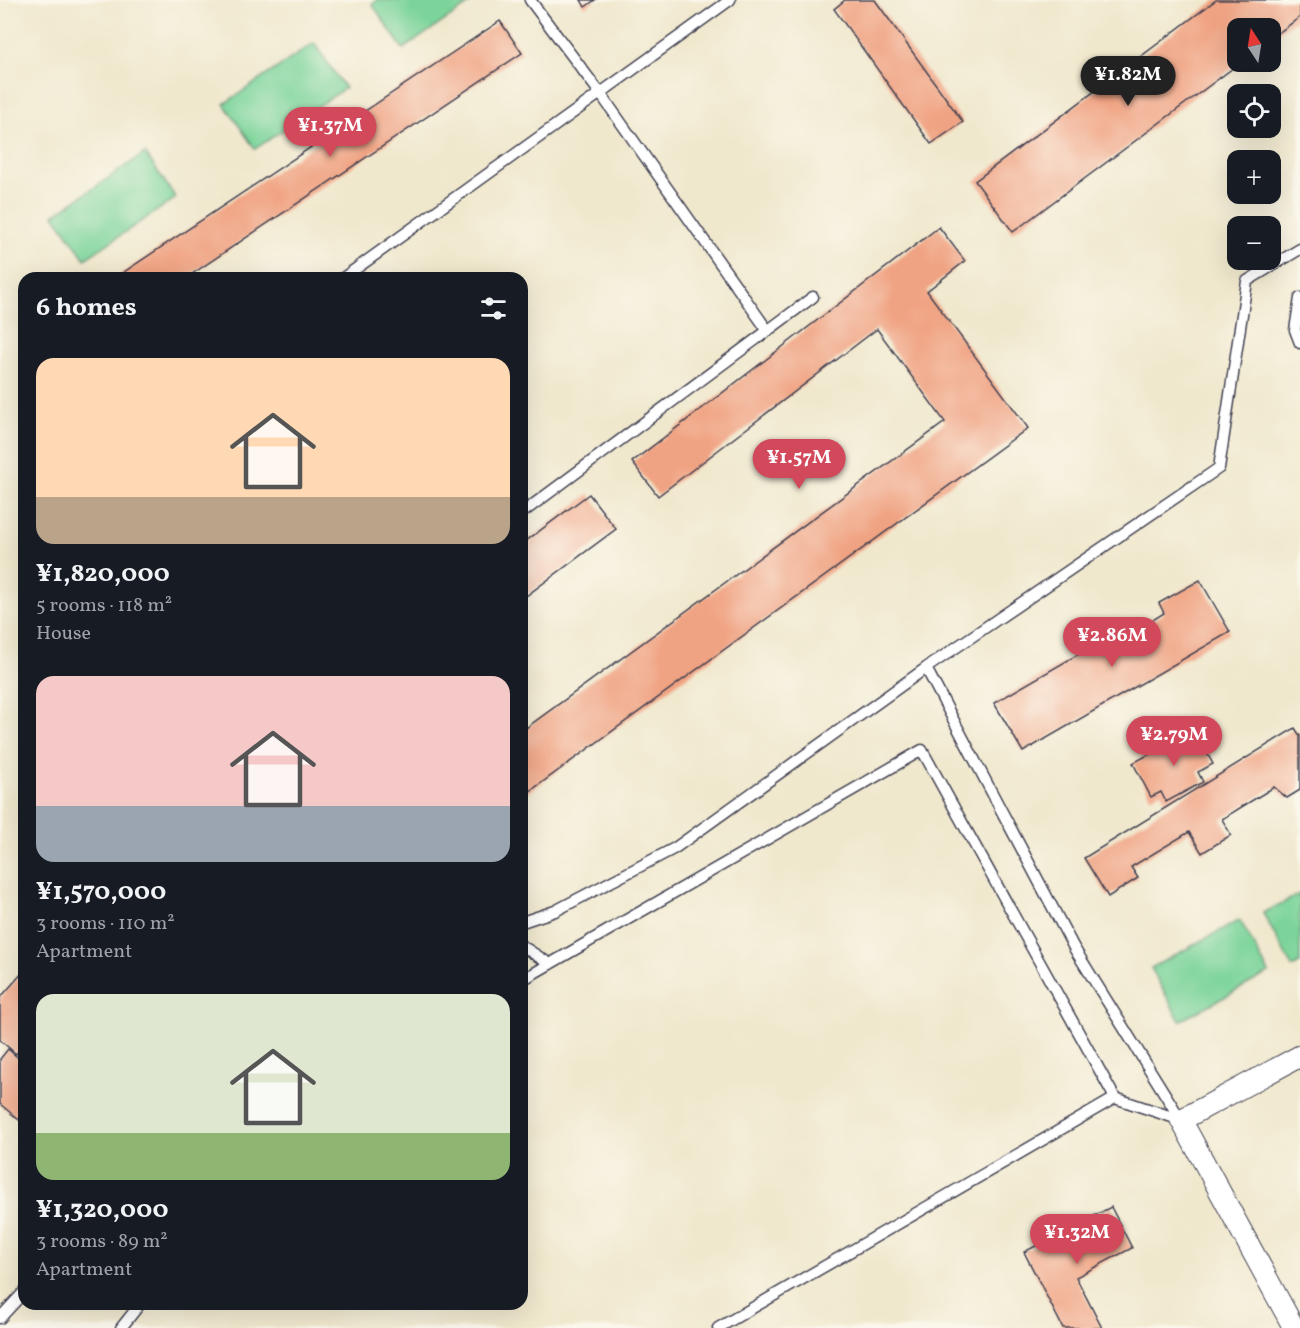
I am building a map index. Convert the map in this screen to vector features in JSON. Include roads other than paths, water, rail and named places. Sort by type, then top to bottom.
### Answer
[{"type":"street","points":[[1294,1328],[1181,1120],[1300,1056]]},
{"type":"lane","points":[[531,0],[600,93],[768,331]]},
{"type":"lane","points":[[351,272],[730,0]]},
{"type":"lane","points":[[528,920],[555,911],[675,848],[926,668],[1219,468],[1247,281],[1300,249]]},
{"type":"lane","points":[[528,509],[813,297]]},
{"type":"lane","points":[[1300,298],[1295,330],[1300,343]]},
{"type":"lane","points":[[926,668],[1074,948],[1181,1120]]},
{"type":"lane","points":[[528,977],[922,750],[1115,1098],[1181,1120]]},
{"type":"lane","points":[[528,950],[550,964]]},
{"type":"lane","points":[[718,1328],[1115,1098]]},
{"type":"lane","points":[[0,1318],[18,1298]]},
{"type":"lane","points":[[121,1328],[135,1310]]}]
